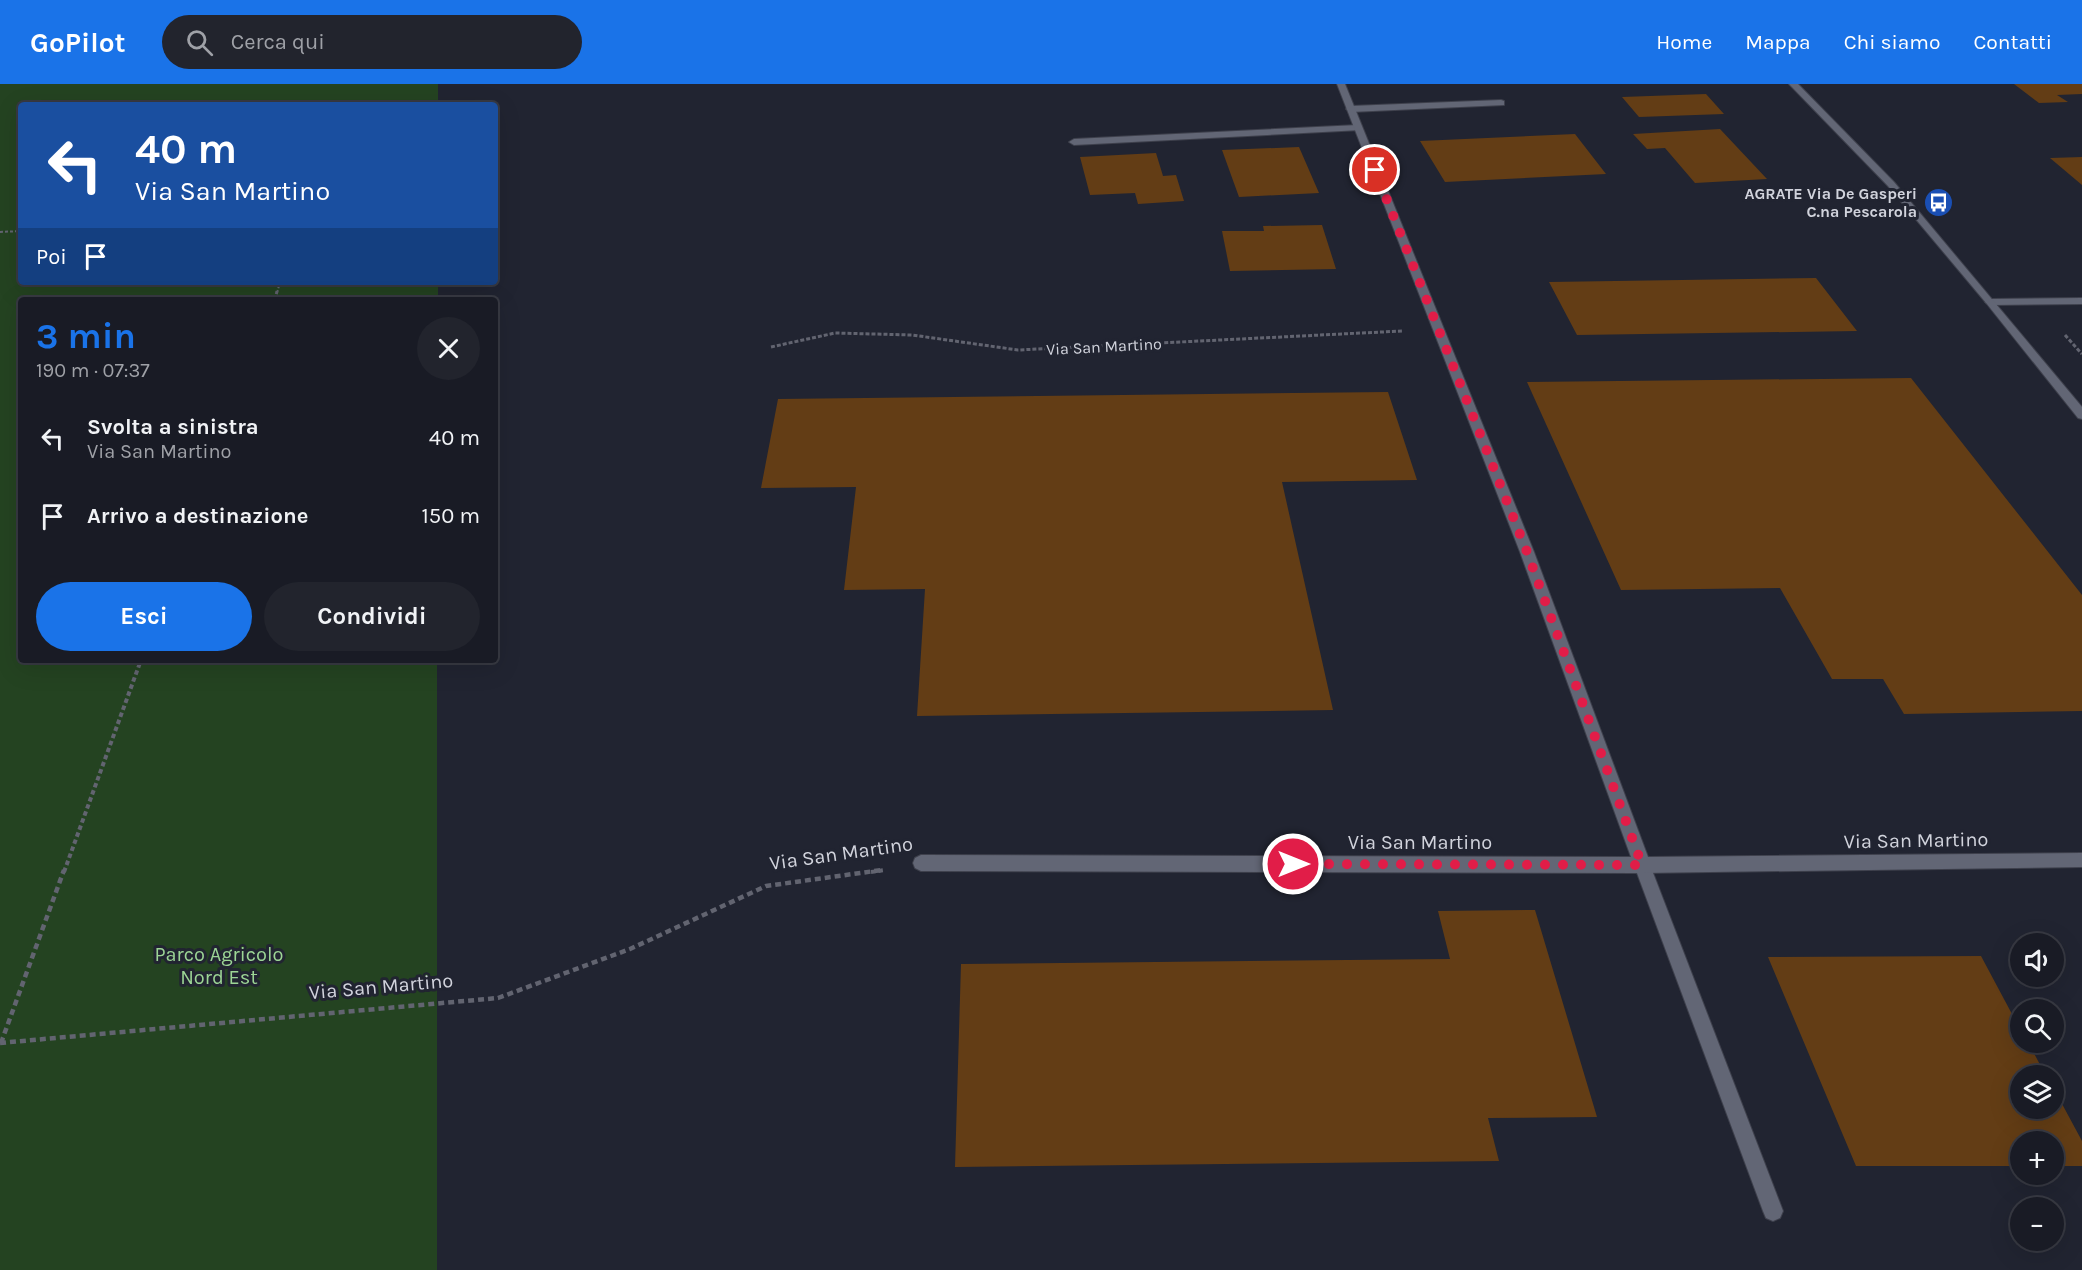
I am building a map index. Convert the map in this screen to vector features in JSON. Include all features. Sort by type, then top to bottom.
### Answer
[{"type":"street","points":[[1341,84],[1527,552],[1773,1211]]},
{"type":"street","points":[[1793,84],[1891,184],[1991,302],[2082,415]]},
{"type":"street","points":[[1351,109],[1500,104]]},
{"type":"street","points":[[1074,142],[1359,128]]},
{"type":"street","points":[[1991,302],[2082,301]]},
{"type":"street","name":"Via San Martino","points":[[921,863],[1642,865],[2082,860]]},
{"type":"path","points":[[0,232],[18,231]]},
{"type":"path","name":"Via San Martino","points":[[771,347],[835,333],[912,335],[1017,350],[1438,330]]},
{"type":"path","points":[[1,1043],[140,663]]},
{"type":"path","name":"Via San Martino","points":[[1,1043],[498,998],[630,949],[766,886],[846,876],[921,863]]},
{"type":"green space","name":"Parco Agricolo Nord Est","points":[[0,84],[438,84],[438,102],[18,102],[18,285],[438,285],[438,297],[18,297],[18,663],[437,663],[437,1270],[0,1270]]},
{"type":"building","points":[[2014,84],[2082,84],[2082,94],[2057,95],[2068,102],[2039,103]]},
{"type":"building","points":[[1706,94],[1724,114],[1639,117],[1622,97]]},
{"type":"building","points":[[1720,129],[1767,179],[1695,183],[1665,148],[1647,149],[1633,134]]},
{"type":"building","points":[[1575,134],[1606,174],[1445,182],[1420,141]]},
{"type":"building","points":[[1299,147],[1319,193],[1239,197],[1222,150]]},
{"type":"building","points":[[1156,153],[1163,176],[1176,175],[1184,201],[1138,204],[1135,193],[1090,195],[1080,157]]},
{"type":"building","points":[[2082,157],[2082,185],[2050,158]]},
{"type":"building","points":[[1322,225],[1336,269],[1230,271],[1222,231],[1264,231],[1263,226]]},
{"type":"building","points":[[1816,278],[1857,331],[1577,335],[1549,282]]},
{"type":"building","points":[[1911,378],[2082,595],[2082,711],[1904,714],[1883,679],[1832,679],[1780,588],[1621,590],[1527,382]]},
{"type":"building","points":[[1388,392],[1417,480],[1282,482],[1333,710],[917,716],[925,589],[844,590],[856,487],[761,488],[778,399]]},
{"type":"building","points":[[1535,910],[1597,1117],[1488,1118],[1499,1161],[955,1167],[961,964],[1450,959],[1438,911]]},
{"type":"building","points":[[1981,956],[2010,1010],[2010,1053],[2034,1053],[2040,1065],[2010,1065],[2010,1119],[2064,1119],[2064,1108],[2082,1141],[2082,1166],[2064,1166],[2064,1131],[2010,1131],[2010,1166],[1856,1166],[1768,957]]},
{"type":"place","name":"AGRATE Via De Gasperi C.na Pescarola","points":[[1938,202]]},
{"type":"route","points":[[1293,864],[1642,865],[1527,552],[1375,170]]}]
